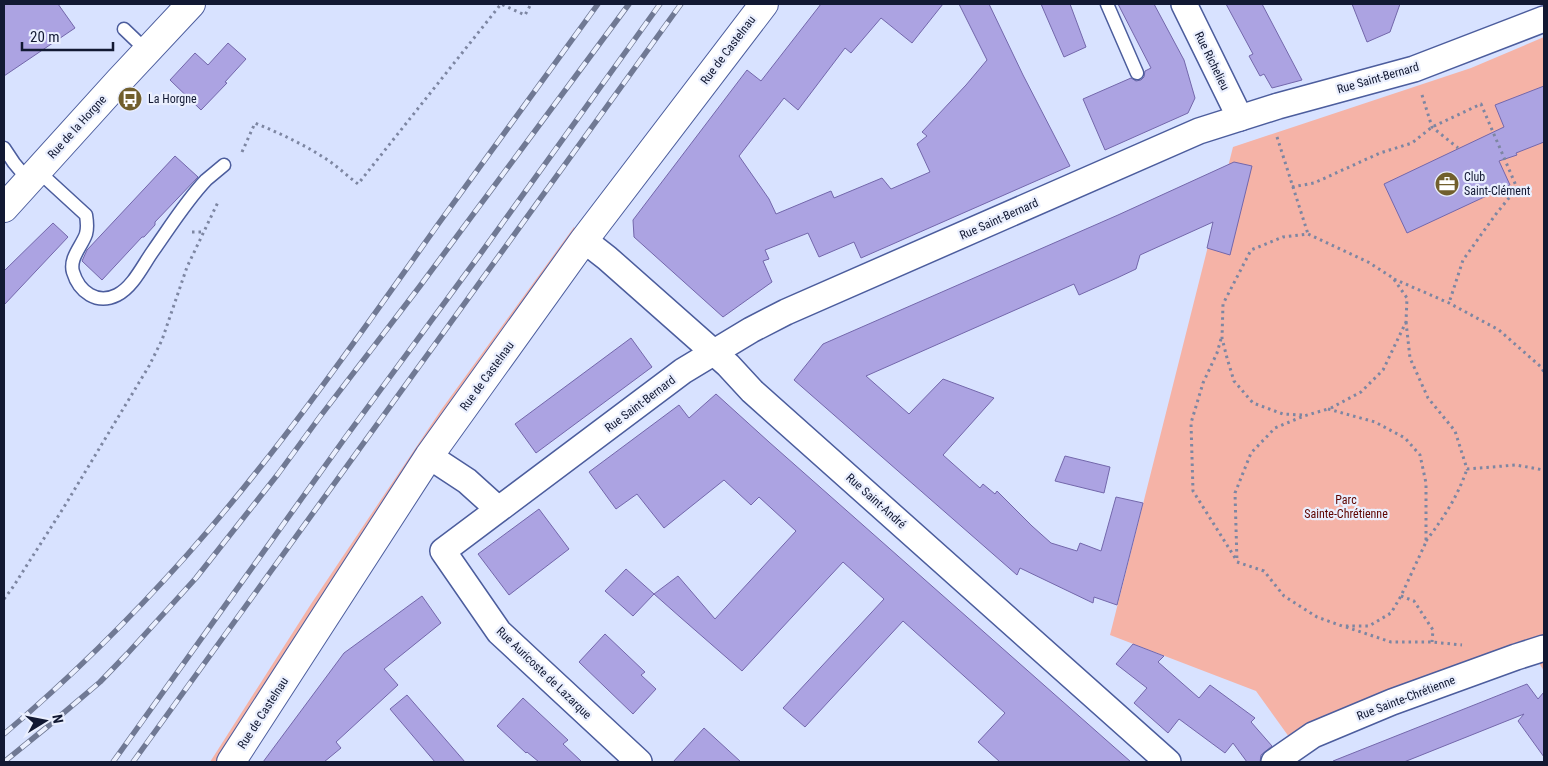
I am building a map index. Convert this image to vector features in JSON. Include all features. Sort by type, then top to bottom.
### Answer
[{"type":"street","name":"Rue de la Horgne","points":[[4,208],[191,4]]},
{"type":"street","name":"Rue de Castelnau","points":[[231,762],[429,456],[584,240],[764,4]]},
{"type":"street","name":"Rue Richelieu","points":[[1184,4],[1240,118]]},
{"type":"street","name":"Rue Saint-Bernard","points":[[442,551],[684,371],[751,330],[795,308],[1199,131],[1278,106],[1414,69],[1544,19]]},
{"type":"street","name":"Rue Saint-André","points":[[584,240],[728,365],[752,391],[1168,762]]},
{"type":"street","points":[[429,456],[467,482],[498,509]]},
{"type":"street","name":"Rue Auricoste de Lazarque","points":[[442,551],[499,632],[639,762]]},
{"type":"street","name":"Rue Sainte-Chrétienne","points":[[1274,762],[1313,735],[1401,699],[1544,648]]},
{"type":"lane","points":[[1107,4],[1137,73]]},
{"type":"lane","points":[[124,29],[147,51]]},
{"type":"lane","points":[[4,148],[14,163],[86,215],[87,232],[73,260],[72,270],[77,282],[86,294],[95,298],[105,298],[118,294],[130,283],[187,204],[206,181],[224,165]]},
{"type":"path","points":[[240,157],[255,123],[288,136],[325,158],[358,184],[501,4],[525,15],[531,4]]},
{"type":"path","points":[[1292,187],[1314,183],[1380,153],[1412,143],[1432,127],[1481,104],[1517,188],[1463,260],[1449,303]]},
{"type":"path","points":[[1278,106],[1282,118],[1276,134],[1308,234]]},
{"type":"path","points":[[1432,127],[1458,148]]},
{"type":"path","points":[[4,599],[64,507],[149,366],[162,340],[187,267],[220,199]]},
{"type":"path","points":[[195,232],[204,232]]},
{"type":"path","points":[[1468,646],[1432,642],[1391,642],[1317,617],[1284,596],[1264,571],[1238,562],[1193,491],[1191,423],[1203,383],[1222,338],[1224,304],[1251,250],[1283,237],[1308,234],[1368,262],[1393,278],[1449,303],[1499,330],[1541,367],[1544,372]]},
{"type":"path","points":[[1342,626],[1369,626],[1391,613],[1426,542],[1449,510],[1460,489],[1467,469],[1455,431],[1428,398],[1410,358],[1406,322],[1407,298],[1393,278]]},
{"type":"path","points":[[1238,562],[1235,493],[1251,452],[1275,428],[1304,416],[1328,409],[1361,392],[1383,370],[1406,322]]},
{"type":"path","points":[[1222,338],[1234,381],[1253,403],[1283,414],[1304,416]]},
{"type":"path","points":[[1328,409],[1375,422],[1405,438],[1420,455],[1426,483],[1426,542]]},
{"type":"path","points":[[1467,469],[1516,465],[1544,470]]},
{"type":"path","points":[[1401,596],[1414,601],[1433,630],[1432,642]]},
{"type":"green space","name":"Parc Sainte-Chrétienne","points":[[1544,37],[1544,671],[1532,652],[1297,748],[1256,691],[1110,635],[1233,147],[1471,68]]},
{"type":"green space","points":[[574,227],[584,240],[231,762],[210,762],[311,604],[441,410]]},
{"type":"building","points":[[4,4],[58,4],[75,28],[4,76]]},
{"type":"building","points":[[821,4],[943,4],[912,43],[881,18],[851,53],[845,48],[798,110],[784,98],[739,156],[769,199],[776,214],[831,191],[834,198],[882,178],[891,189],[930,172],[917,144],[927,136],[922,132],[987,60],[959,4],[989,4],[1070,166],[861,258],[854,242],[819,257],[808,233],[765,250],[769,259],[763,261],[772,282],[723,317],[634,237],[633,220],[747,70],[761,81]]},
{"type":"building","points":[[1041,4],[1070,4],[1086,47],[1064,57]]},
{"type":"building","points":[[1118,4],[1154,4],[1184,60],[1195,98],[1188,113],[1105,150],[1083,99],[1131,78],[1136,81],[1141,80],[1144,77],[1145,71],[1151,68]]},
{"type":"building","points":[[1226,4],[1262,4],[1302,80],[1272,88],[1264,74],[1260,76],[1249,56],[1253,54]]},
{"type":"building","points":[[1352,4],[1400,4],[1390,32],[1367,42]]},
{"type":"building","points":[[228,43],[246,59],[225,82],[227,83],[201,110],[170,80],[195,53],[208,65]]},
{"type":"building","name":"Club Saint-Clément","points":[[1544,86],[1544,142],[1499,161],[1510,185],[1407,233],[1384,184],[1504,127],[1495,105]]},
{"type":"building","points":[[175,156],[198,177],[102,280],[82,261],[87,250]]},
{"type":"building","points":[[1234,162],[1252,166],[1230,255],[1207,248],[1213,222],[1140,255],[1136,269],[1079,295],[1074,284],[866,376],[909,414],[943,379],[994,398],[943,455],[980,488],[983,484],[995,494],[997,491],[1051,543],[1077,551],[1080,543],[1101,551],[1116,497],[1143,503],[1117,605],[1094,597],[1093,603],[1020,568],[1017,575],[794,380],[823,344]]},
{"type":"building","points":[[53,223],[68,237],[4,305],[4,271]]},
{"type":"building","points":[[631,338],[652,367],[536,453],[515,424]]},
{"type":"building","points":[[716,394],[1131,762],[1000,762],[978,742],[1005,713],[903,621],[805,727],[783,708],[884,599],[843,562],[742,671],[654,594],[678,576],[715,619],[796,531],[759,497],[751,505],[724,480],[664,528],[637,494],[616,509],[589,472],[679,405],[689,418]]},
{"type":"building","points":[[1065,456],[1110,467],[1104,493],[1055,481]]},
{"type":"building","points":[[539,509],[569,549],[509,595],[478,554]]},
{"type":"building","points":[[626,569],[654,594],[633,616],[605,591]]},
{"type":"building","points":[[422,596],[441,623],[384,669],[398,685],[336,742],[341,748],[324,762],[263,762],[344,653]]},
{"type":"building","points":[[605,634],[645,672],[641,675],[656,689],[633,714],[579,662]]},
{"type":"building","points":[[1133,644],[1164,656],[1158,662],[1199,698],[1210,685],[1255,718],[1251,722],[1272,746],[1261,755],[1260,762],[1247,762],[1233,743],[1225,753],[1179,719],[1168,733],[1134,703],[1147,688],[1116,664]]},
{"type":"building","points":[[1527,684],[1538,699],[1544,692],[1544,757],[1518,721],[1524,714],[1404,762],[1333,762],[1333,761]]},
{"type":"building","points":[[407,695],[465,762],[435,762],[390,709]]},
{"type":"building","points":[[523,698],[568,740],[563,744],[582,762],[539,762],[526,753],[497,726]]},
{"type":"building","points":[[704,728],[741,762],[673,762]]},
{"type":"railway","points":[[4,734],[75,670],[144,602],[221,516],[286,434],[348,350],[598,4]]},
{"type":"railway","points":[[4,762],[100,682],[196,578],[278,474],[420,286],[629,4]]},
{"type":"railway","points":[[113,762],[660,4]]},
{"type":"railway","points":[[133,762],[681,4]]},
{"type":"place","name":"La Horgne","points":[[130,99]]},
{"type":"place","name":"Club Saint-Clément","points":[[1447,184]]}]
